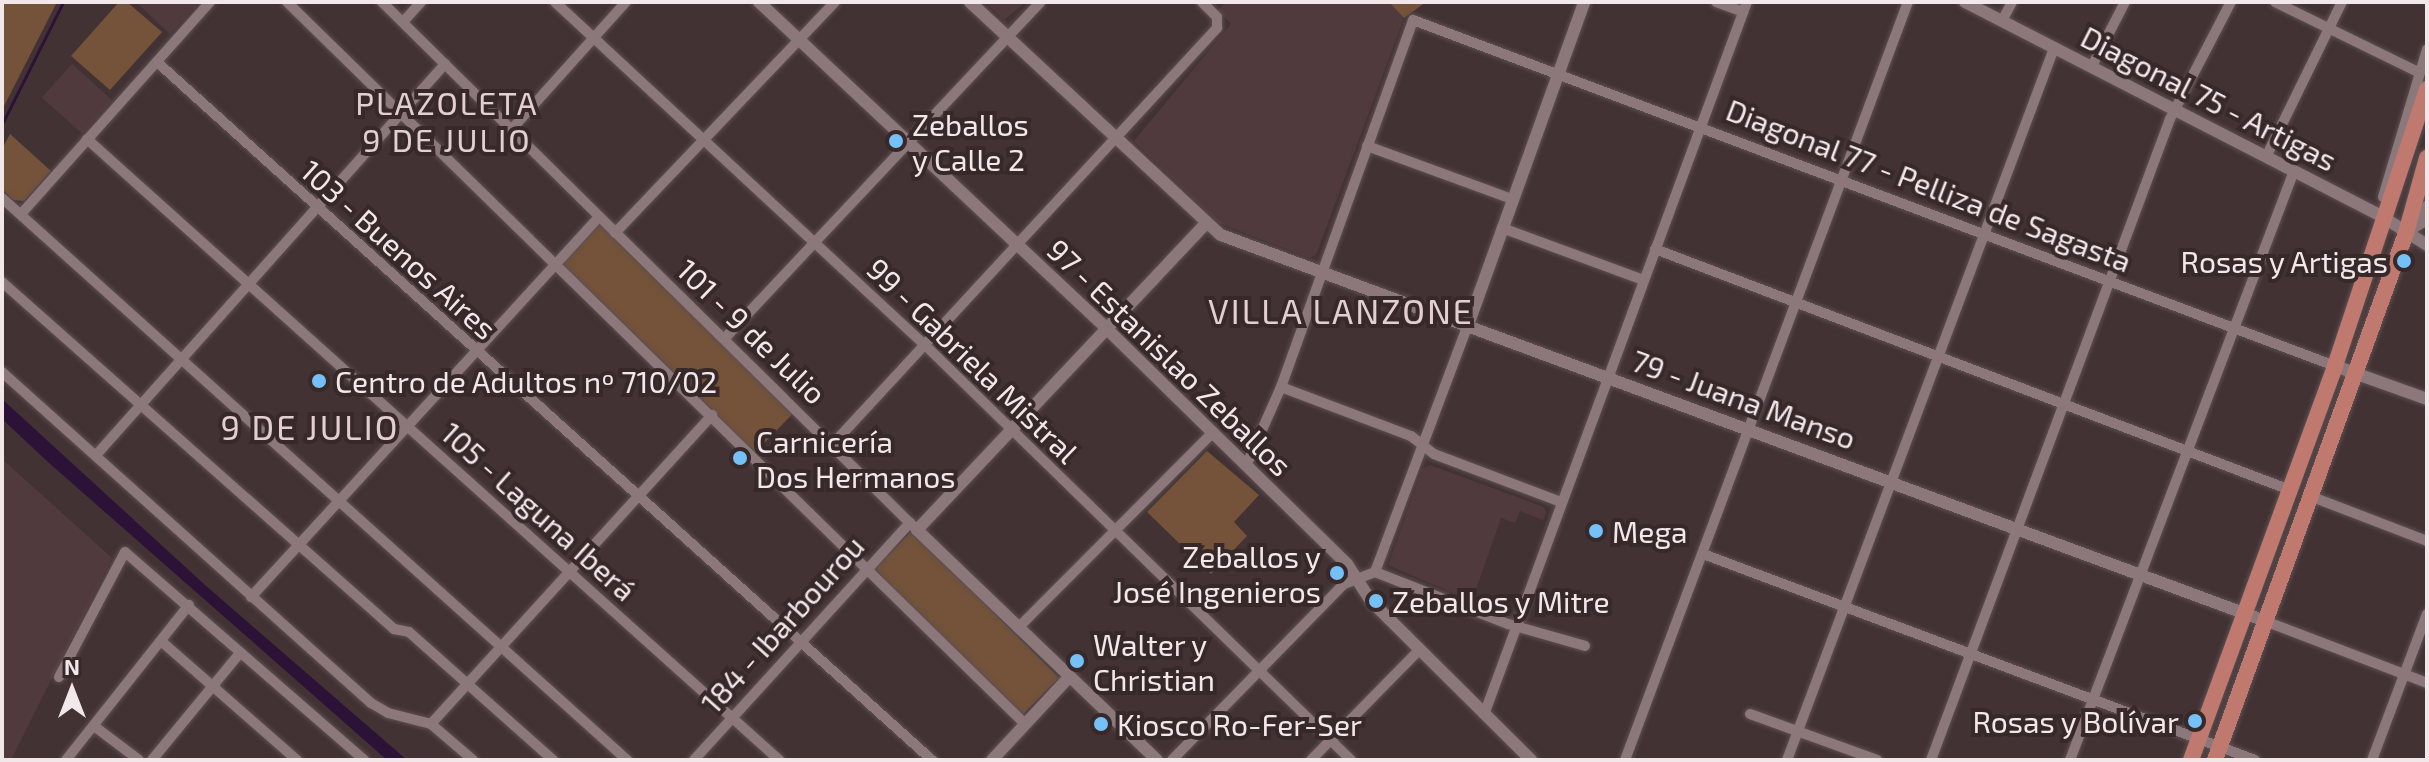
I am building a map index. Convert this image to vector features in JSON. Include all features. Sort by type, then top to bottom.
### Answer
[{"type":"main road","points":[[2191,760],[2335,366],[2423,81]]},
{"type":"main road","points":[[2217,754],[2353,372],[2406,233],[2427,158]]},
{"type":"street","points":[[21,214],[210,2]]},
{"type":"street","points":[[287,2],[869,568],[1025,724]]},
{"type":"street","name":"101 - 9 de Julio","points":[[382,2],[913,526],[1157,760]]},
{"type":"street","points":[[403,22],[421,2]]},
{"type":"street","name":"99 - Gabriela Mistral","points":[[555,2],[926,346],[1351,760]]},
{"type":"street","points":[[511,130],[626,2]]},
{"type":"street","name":"97 - Estanislao Zeballos","points":[[759,2],[1108,330],[1357,578],[1371,601],[1531,760]]},
{"type":"street","points":[[615,233],[835,2]]},
{"type":"street","points":[[970,2],[1205,224]]},
{"type":"street","points":[[724,339],[1040,2]]},
{"type":"street","points":[[832,445],[1018,246],[1220,22],[1202,2]]},
{"type":"street","points":[[1375,572],[1584,2]]},
{"type":"street","points":[[1485,712],[1745,7],[1716,2]]},
{"type":"street","points":[[1625,760],[1908,2]]},
{"type":"street","name":"Diagonal 75 - Artigas","points":[[1965,2],[2382,217],[2427,245]]},
{"type":"street","points":[[2002,21],[2012,2]]},
{"type":"street","points":[[2092,66],[2125,2]]},
{"type":"street","points":[[1931,760],[2108,281],[2175,110],[2231,2]]},
{"type":"street","points":[[2275,2],[2423,81],[2427,49]]},
{"type":"street","points":[[2266,157],[2342,2]]},
{"type":"street","name":"Diagonal 77 - Pelliza de Sagasta","points":[[1367,146],[1413,20],[2427,399]]},
{"type":"street","points":[[1787,760],[2054,48]]},
{"type":"street","name":"103 - Buenos Aires","points":[[157,62],[932,760]]},
{"type":"street","points":[[97,454],[180,357],[445,64]]},
{"type":"street","name":"105 - Laguna Iberá","points":[[87,139],[779,760]]},
{"type":"street","points":[[1246,466],[1281,387],[1367,146],[1512,199]]},
{"type":"street","points":[[2070,760],[2187,453],[2231,325],[2294,171]]},
{"type":"street","points":[[2,198],[627,760]]},
{"type":"street","points":[[2406,233],[2422,223],[2427,206]]},
{"type":"street","points":[[251,597],[340,504],[599,217]]},
{"type":"street","name":"79 - Juana Manso","points":[[1205,224],[1322,272],[1891,480],[2265,621]]},
{"type":"street","name":"184 - Ibarbourou","points":[[694,760],[869,568],[1013,431],[1205,224]]},
{"type":"street","points":[[1502,228],[1643,280]]},
{"type":"street","points":[[1655,249],[2290,490]]},
{"type":"street","points":[[2,282],[302,544],[394,629],[409,632],[553,760]]},
{"type":"street","points":[[2,372],[371,703],[388,713],[431,724],[473,760]]},
{"type":"street","points":[[1281,387],[1411,436],[1423,445],[1561,502]]},
{"type":"street","points":[[431,724],[712,415]]},
{"type":"street","points":[[1018,628],[1211,434]]},
{"type":"street","points":[[2310,496],[2427,541]]},
{"type":"street","points":[[59,677],[125,552],[364,760]]},
{"type":"street","points":[[1703,554],[2094,698],[2199,740],[2217,754],[2255,760]]},
{"type":"street","points":[[1172,760],[1357,578],[1375,572],[1515,625],[1585,646]]},
{"type":"street","points":[[66,760],[189,605]]},
{"type":"street","points":[[2372,760],[2427,614]]},
{"type":"street","points":[[2265,621],[2427,683]]},
{"type":"street","points":[[161,641],[297,760]]},
{"type":"street","points":[[1311,760],[1419,650]]},
{"type":"street","points":[[152,760],[240,653]]},
{"type":"street","points":[[992,760],[1069,677]]},
{"type":"street","points":[[1750,714],[1877,760]]},
{"type":"street","points":[[94,726],[139,760]]},
{"type":"shaded area","points":[[2,2],[57,2],[2,110]]},
{"type":"shaded area","points":[[119,2],[127,2],[162,32],[110,90],[71,56]]},
{"type":"shaded area","points":[[136,2],[199,2],[170,34]]},
{"type":"shaded area","points":[[985,2],[1026,2],[1004,20]]},
{"type":"shaded area","points":[[1226,2],[1389,2],[1404,18],[1316,255],[1310,258],[1219,223],[1134,141],[1231,24],[1218,10]]},
{"type":"shaded area","points":[[1389,2],[1426,2],[1404,18]]},
{"type":"shaded area","points":[[72,64],[112,100],[82,134],[42,97]]},
{"type":"shaded area","points":[[10,134],[51,171],[24,201],[13,200],[2,189],[2,149]]},
{"type":"shaded area","points":[[599,217],[798,409],[754,454],[555,262]]},
{"type":"shaded area","points":[[2,399],[205,585],[407,760],[387,760],[48,462],[2,419]]},
{"type":"shaded area","points":[[1207,451],[1259,495],[1234,522],[1247,536],[1211,574],[1147,512]]},
{"type":"shaded area","points":[[2,459],[112,558],[11,760],[2,760]]},
{"type":"shaded area","points":[[1430,465],[1544,507],[1546,512],[1543,520],[1520,511],[1515,523],[1501,518],[1472,601],[1388,565],[1423,468]]},
{"type":"shaded area","points":[[912,531],[1059,678],[1022,716],[875,568]]},
{"type":"waterway","points":[[2,124],[63,2]]},
{"type":"place","name":"Zeballos y Calle 2","points":[[896,141]]},
{"type":"place","name":"Rosas y Artigas","points":[[2404,261]]},
{"type":"place","name":"Centro de Adultos nº 710/02","points":[[319,381]]},
{"type":"place","name":"Carnicería Dos Hermanos","points":[[740,458]]},
{"type":"place","name":"Mega","points":[[1596,531]]},
{"type":"place","name":"Zeballos y José Ingenieros","points":[[1337,573]]},
{"type":"place","name":"Zeballos y Mitre","points":[[1376,601]]},
{"type":"place","name":"Walter y Christian","points":[[1077,661]]},
{"type":"place","name":"Rosas y Bolívar","points":[[2195,721]]},
{"type":"place","name":"Kiosco Ro-Fer-Ser","points":[[1101,724]]},
{"type":"district","name":"PLAZOLETA 9 DE JULIO","points":[[447,122]]},
{"type":"district","name":"VILLA LANZONE","points":[[1341,311]]},
{"type":"district","name":"9 DE JULIO","points":[[310,427]]}]
